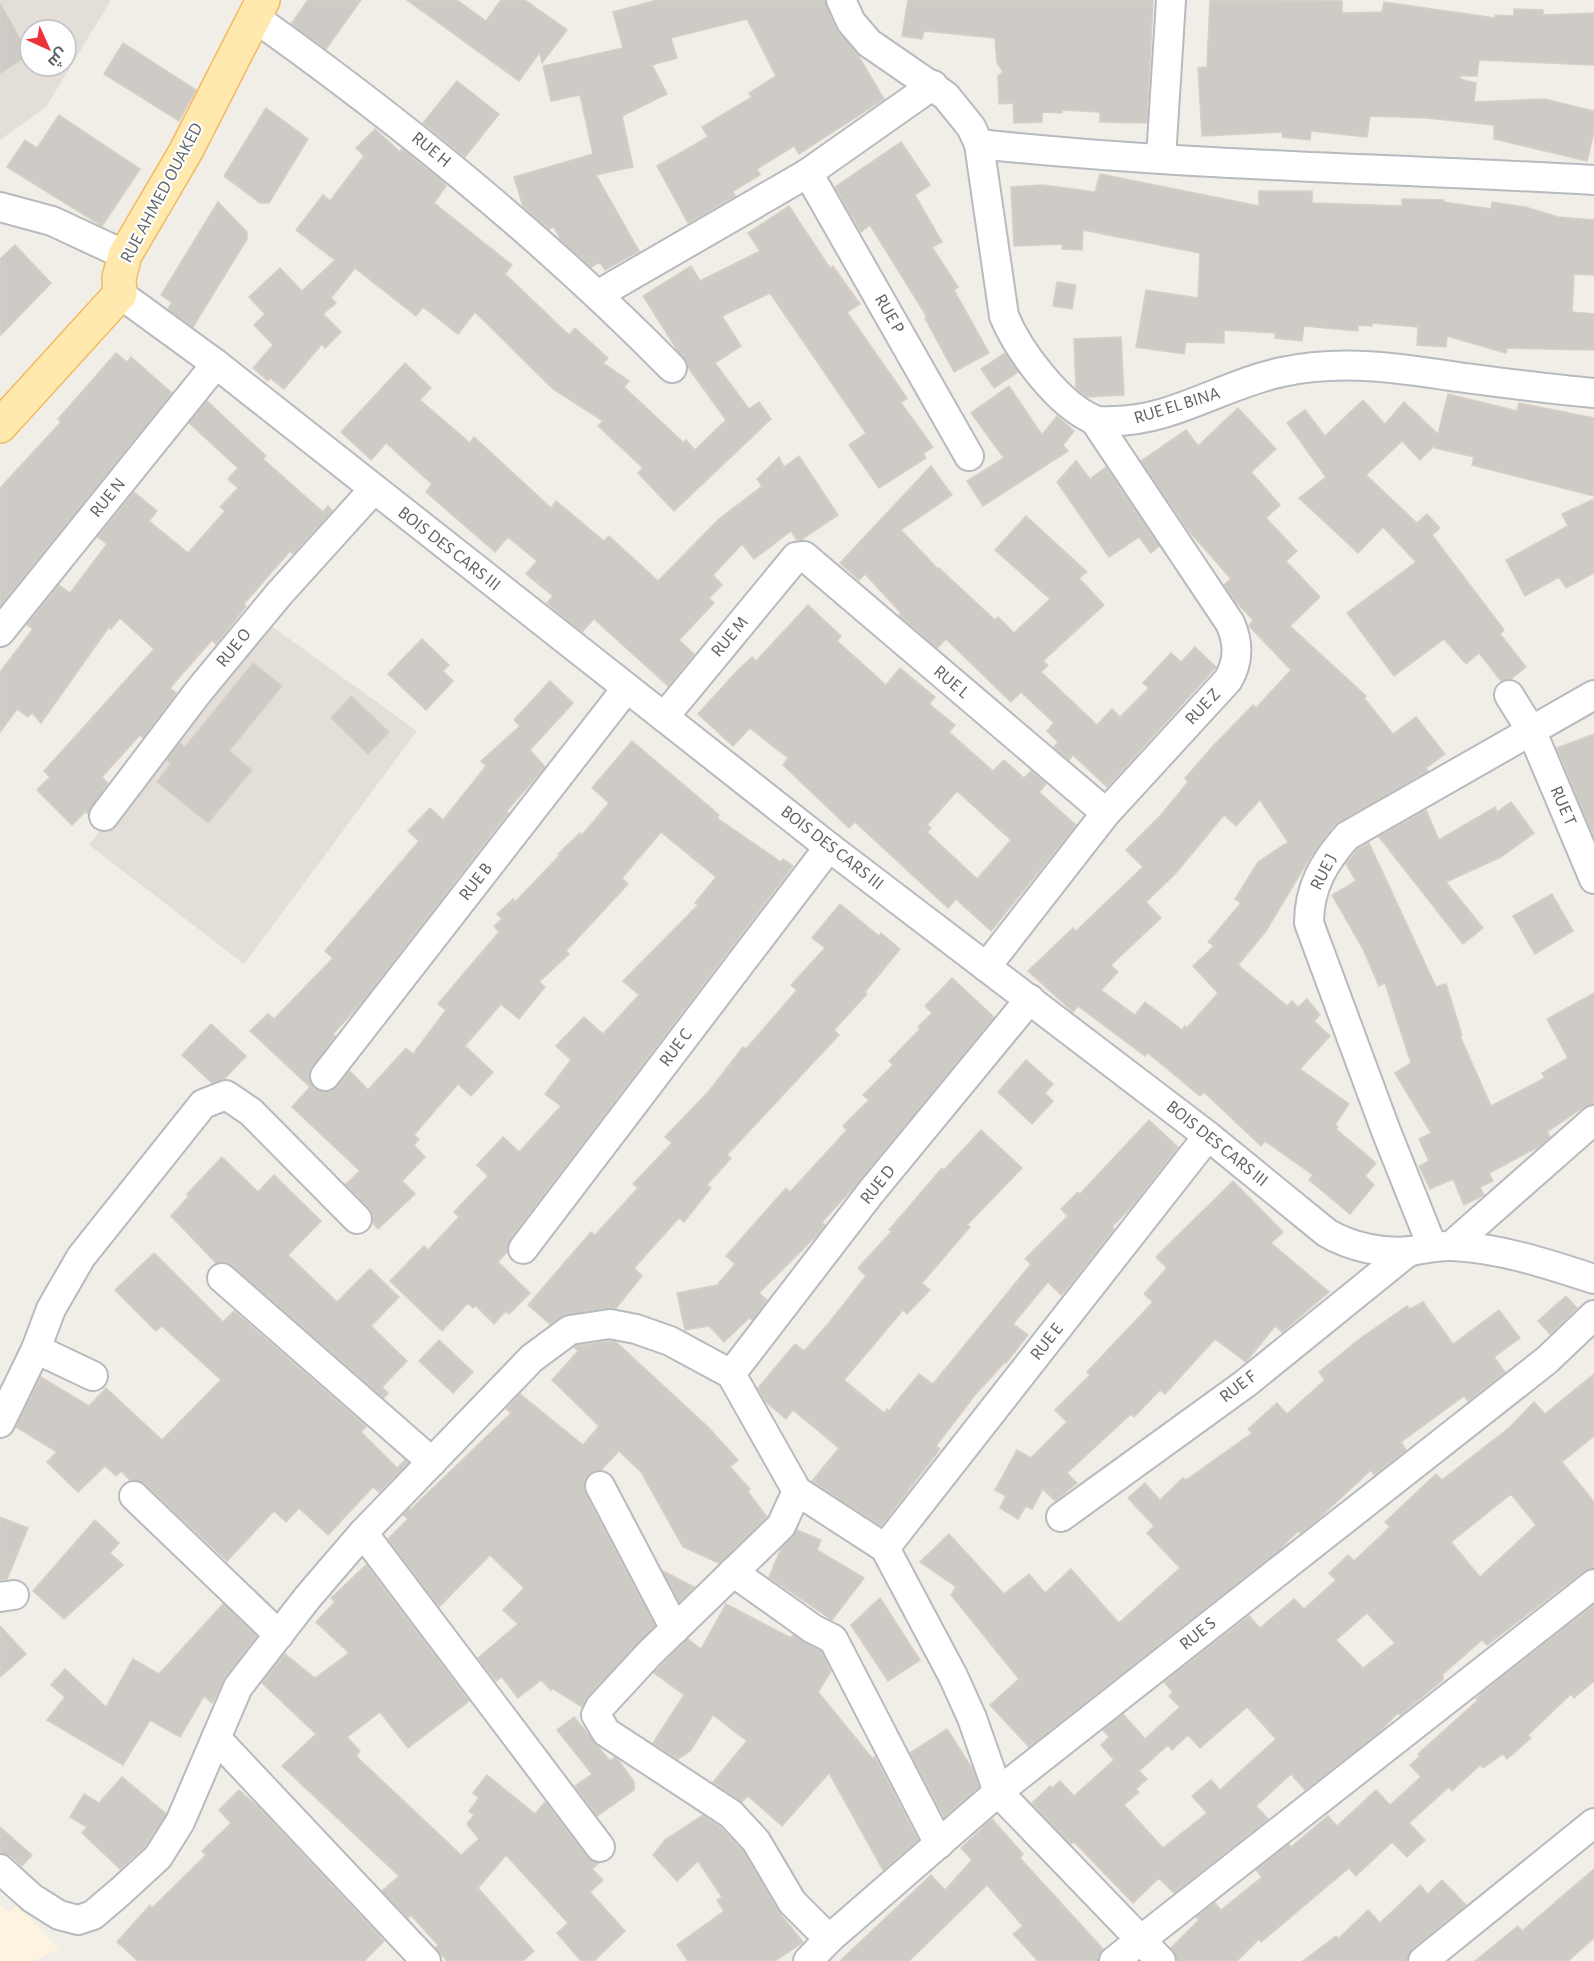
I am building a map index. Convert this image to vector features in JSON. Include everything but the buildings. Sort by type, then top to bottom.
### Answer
[{"type":"main road","name":"RUE AHMED OUAKED","points":[[120,294],[119,278],[125,255],[186,151],[259,9]]},
{"type":"main road","points":[[0,426],[120,294]]},
{"type":"street","points":[[840,0],[851,21],[869,43],[933,85],[959,111],[980,144],[995,268],[1004,316],[1013,339],[1031,365],[1064,398],[1095,421]]},
{"type":"street","points":[[1161,158],[1171,0]]},
{"type":"street","name":"RUE H","points":[[259,9],[335,75],[447,161],[599,294],[672,369]]},
{"type":"street","points":[[599,294],[808,173],[933,85]]},
{"type":"street","points":[[980,144],[1068,154],[1321,169],[1594,180]]},
{"type":"street","name":"RUE P","points":[[808,173],[969,456]]},
{"type":"street","points":[[0,207],[52,221],[125,255]]},
{"type":"street","name":"BOIS DES CARS III","points":[[120,294],[216,364],[830,847],[1208,1136],[1327,1233],[1341,1241],[1364,1248],[1490,1250],[1594,1280]]},
{"type":"street","name":"RUE N","points":[[0,632],[216,364]]},
{"type":"street","name":"RUE EL BINA","points":[[1095,421],[1131,421],[1165,413],[1273,374],[1304,367],[1339,365],[1383,366],[1594,393]]},
{"type":"street","name":"RUE Z","points":[[986,967],[1106,813],[1228,680],[1236,663],[1238,646],[1230,623],[1095,421]]},
{"type":"street","name":"RUE O","points":[[104,816],[198,692],[279,594],[374,489]]},
{"type":"street","name":"RUE L","points":[[796,557],[804,556],[811,560],[1106,813]]},
{"type":"street","name":"RUE M","points":[[664,717],[796,557]]},
{"type":"street","name":"RUE B","points":[[325,1076],[627,689]]},
{"type":"street","name":"RUE T","points":[[1509,695],[1532,732],[1594,879]]},
{"type":"street","name":"RUE J","points":[[1431,1248],[1309,923],[1309,906],[1322,867],[1347,836],[1594,695]]},
{"type":"street","name":"RUE C","points":[[523,1250],[830,847]]},
{"type":"street","name":"RUE D","points":[[731,1374],[871,1192],[1030,999]]},
{"type":"street","points":[[0,1423],[36,1349],[51,1309],[81,1257],[203,1104],[226,1095],[251,1112],[357,1219]]},
{"type":"street","name":"RUE F","points":[[1062,1517],[1431,1248],[1594,1120]]},
{"type":"street","name":"RUE E","points":[[885,1548],[1208,1136]]},
{"type":"street","points":[[222,1278],[432,1462]]},
{"type":"street","name":"RUE S","points":[[808,1961],[829,1939],[998,1792],[1547,1360],[1594,1315]]},
{"type":"street","points":[[0,1869],[32,1898],[59,1915],[78,1920],[93,1915],[158,1857],[180,1822],[238,1687],[363,1533],[532,1358],[570,1330],[610,1324],[636,1329],[670,1341],[731,1374],[797,1491],[885,1548],[953,1676],[972,1718],[998,1792],[1161,1961]]},
{"type":"street","points":[[36,1349],[93,1376]]},
{"type":"street","points":[[600,1486],[675,1629]]},
{"type":"street","points":[[797,1491],[781,1526],[675,1629],[600,1707],[596,1715],[606,1732],[731,1814],[756,1841],[792,1902],[829,1939]]},
{"type":"street","points":[[134,1496],[279,1635]]},
{"type":"street","points":[[363,1533],[600,1847]]},
{"type":"street","points":[[733,1572],[813,1629],[833,1639],[939,1844]]},
{"type":"street","points":[[1114,1961],[1139,1939],[1594,1584]]},
{"type":"street","points":[[216,1738],[426,1961]]},
{"type":"street","points":[[1423,1961],[1594,1823]]},
{"type":"shaded area","points":[[0,0],[111,0],[78,54],[78,18],[18,18],[18,78],[64,78],[46,107],[0,140]]},
{"type":"shaded area","points":[[263,620],[417,731],[244,964],[89,845]]},
{"type":"shaded area","points":[[0,1905],[9,1912],[18,1905],[59,1949],[34,1961],[0,1961]]}]
